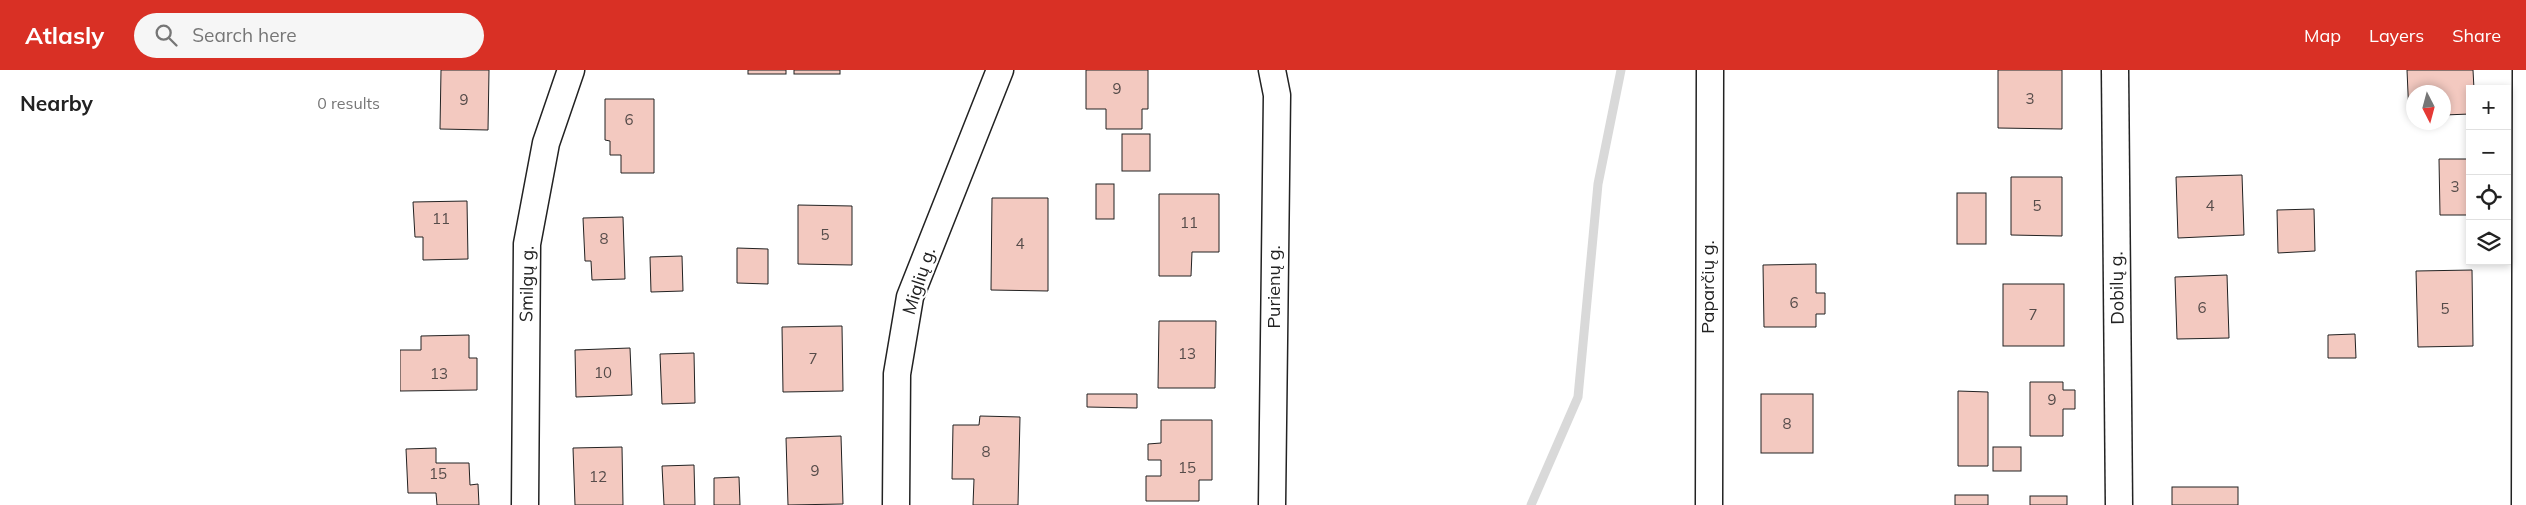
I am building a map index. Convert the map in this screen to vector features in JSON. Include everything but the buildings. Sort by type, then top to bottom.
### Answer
[{"type":"street","name":"Smilgų g.","points":[[525,505],[527,244],[546,143],[571,70]]},
{"type":"street","name":"Miglių g.","points":[[896,505],[897,374],[910,297],[1000,70]]},
{"type":"street","name":"Purienų g.","points":[[1272,70],[1276,95],[1272,505]]},
{"type":"street","name":"Paparčių g.","points":[[1709,505],[1710,70]]},
{"type":"street","name":"Dobilų g.","points":[[2115,70],[2119,505]]},
{"type":"street","points":[[2525,505],[2526,70]]},
{"type":"waterway","points":[[1531,505],[1578,397],[1598,184],[1621,70]]}]
